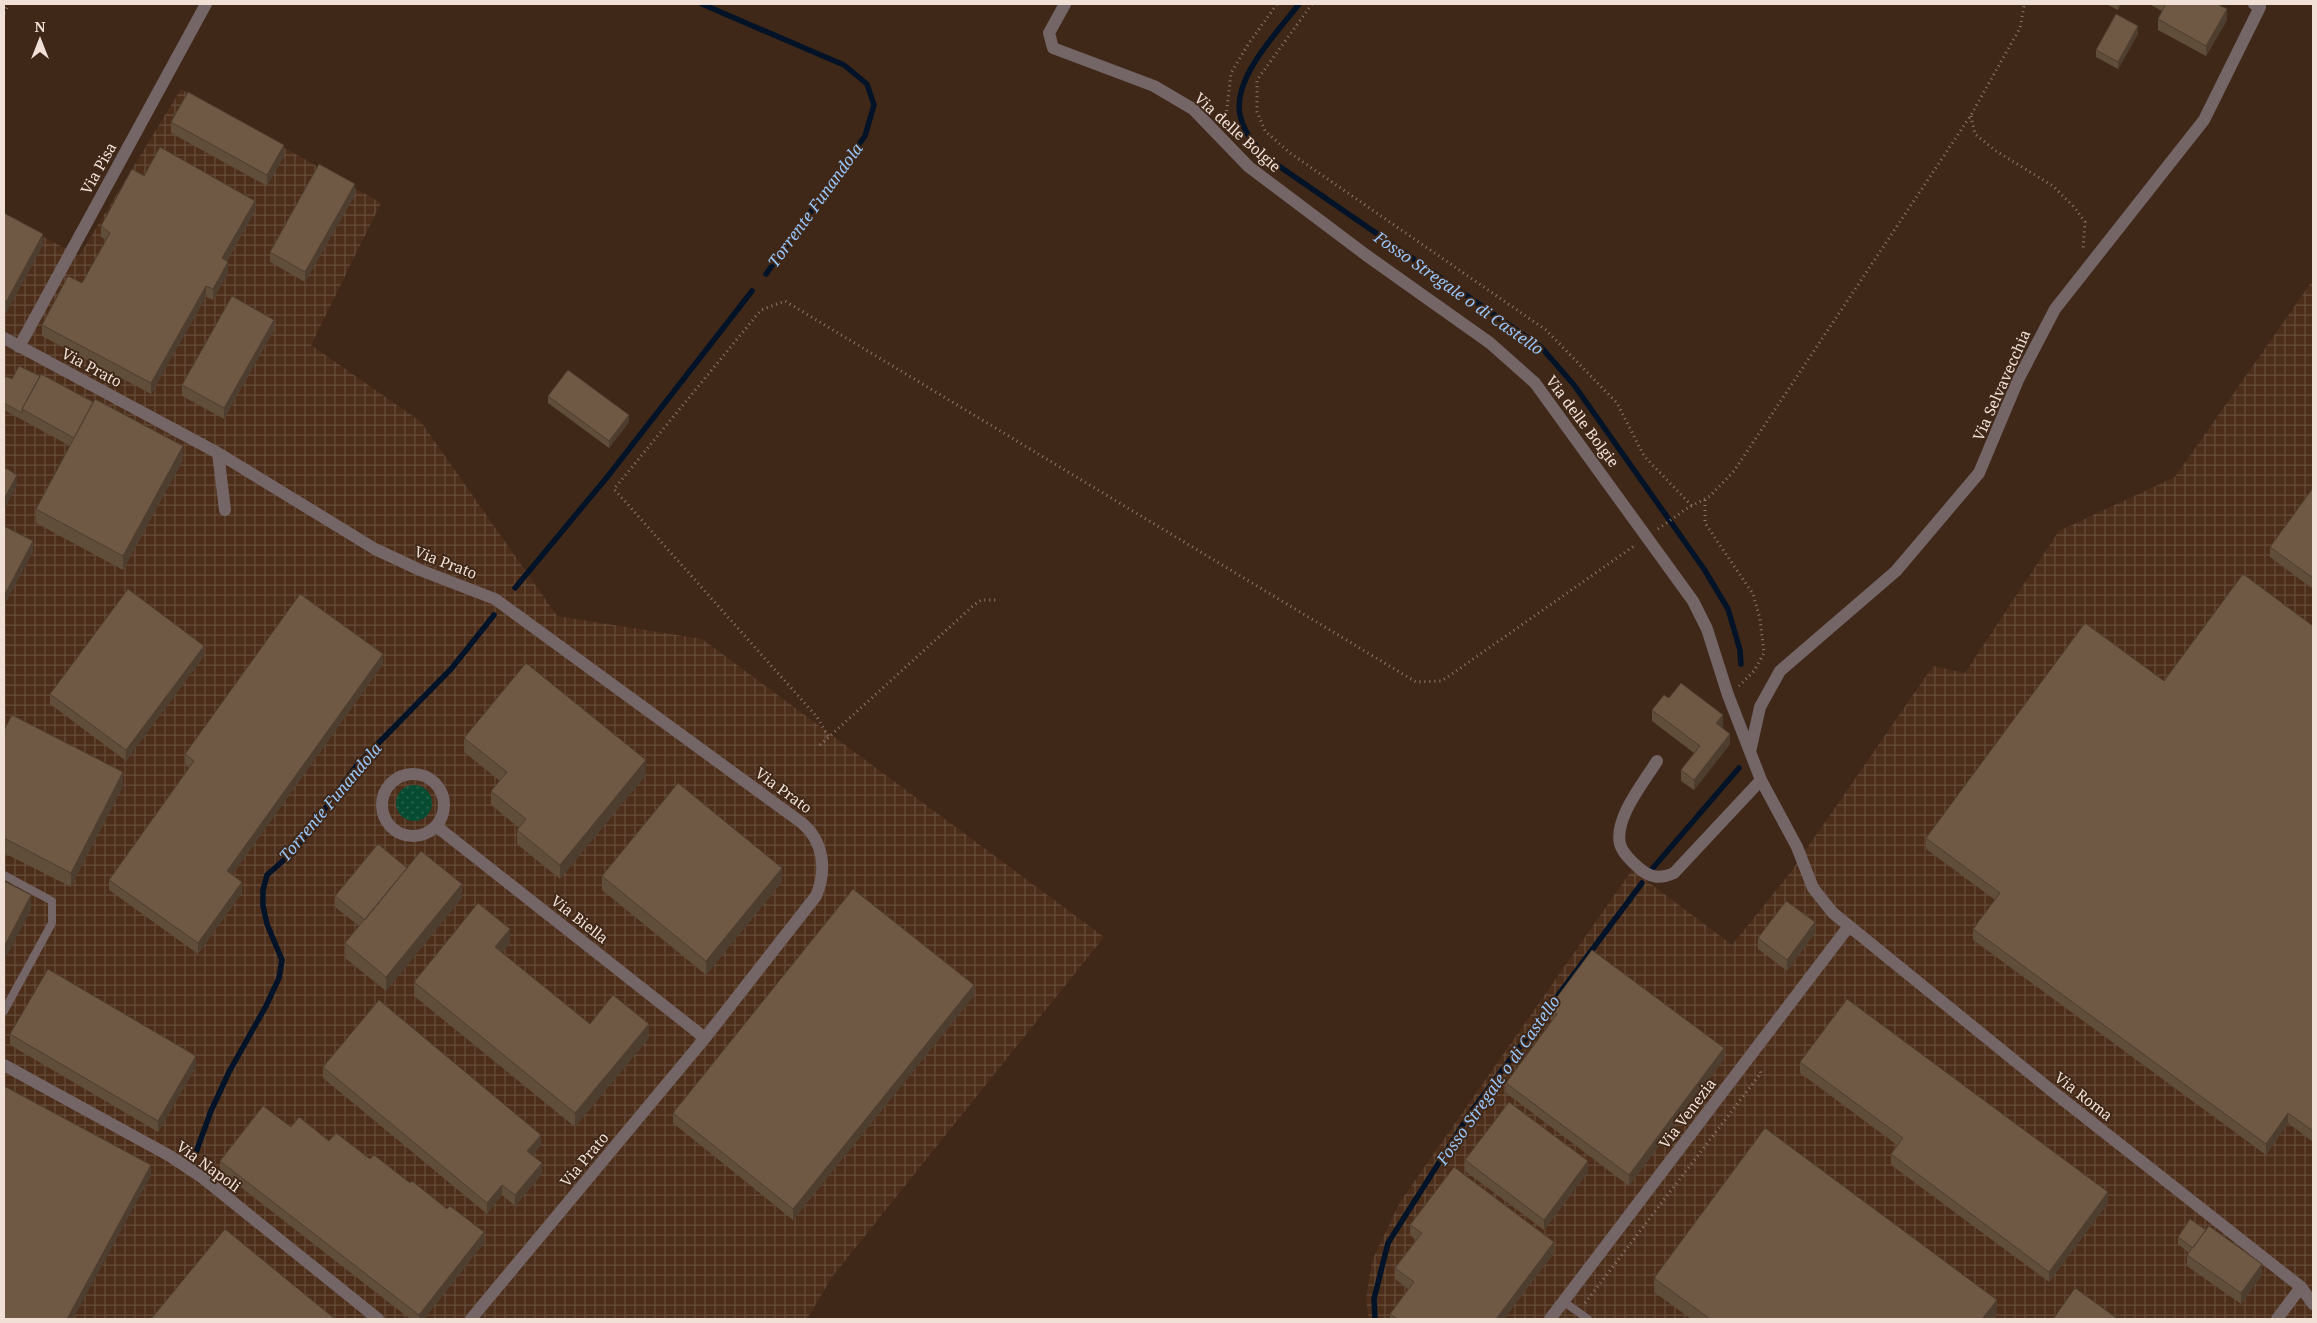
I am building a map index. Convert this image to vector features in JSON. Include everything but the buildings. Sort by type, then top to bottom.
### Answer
[{"type":"street","name":"Via Pisa","points":[[19,347],[206,4]]},
{"type":"street","name":"Via delle Bolgie","points":[[1065,4],[1048,33],[1053,48],[1154,86],[1193,109],[1249,166],[1366,255],[1490,343],[1535,383],[1650,534],[1697,608],[1761,780]]},
{"type":"street","name":"Via Selvavecchia","points":[[1750,752],[1760,707],[1780,671],[1896,571],[1979,473],[2018,380],[2050,317],[2204,120],[2257,6]]},
{"type":"street","name":"Via Prato","points":[[4,338],[218,453],[375,549],[420,570],[482,592],[495,599],[810,830],[817,840],[822,855],[820,885],[816,896],[704,1038],[471,1319]]},
{"type":"street","points":[[218,453],[225,510]]},
{"type":"street","points":[[1657,761],[1624,815],[1620,837],[1624,851],[1638,867],[1653,877],[1666,877],[1674,874],[1761,780]]},
{"type":"street","points":[[420,775],[430,779],[438,786],[443,796],[444,807],[442,817],[436,826],[427,833],[417,836],[406,836],[396,832],[383,815],[382,804],[384,794],[390,784],[398,778],[420,775]]},
{"type":"street","name":"Via Roma","points":[[1761,780],[1797,847],[1813,888],[1833,913],[2059,1097],[2301,1287],[2313,1304]]},
{"type":"street","name":"Via Biella","points":[[436,826],[704,1038]]},
{"type":"street","name":"Via Venezia","points":[[1550,1319],[1849,926]]},
{"type":"street","name":"Via Napoli","points":[[4,1065],[170,1156],[203,1178],[378,1319]]},
{"type":"street","points":[[2276,1319],[2301,1287]]},
{"type":"lane","points":[[4,875],[52,901],[54,910],[52,923],[4,1011]]},
{"type":"lane","points":[[1564,1302],[1588,1319]]},
{"type":"path","points":[[4,13],[9,4]]},
{"type":"path","points":[[1228,125],[1226,117],[1231,73],[1249,43],[1277,4]]},
{"type":"path","points":[[1312,4],[1257,80],[1256,112],[1265,131],[1290,153],[1546,330],[1617,403],[1644,456],[1692,506]]},
{"type":"path","points":[[828,736],[817,717],[614,489],[761,310],[785,300],[1416,682],[1441,681],[1686,509],[1705,499],[1734,470],[1776,410],[1971,115],[2020,28],[2024,6],[2022,4]]},
{"type":"path","points":[[1971,115],[1975,134],[1996,151],[2053,186],[2075,208],[2085,222],[2083,254],[2087,269]]},
{"type":"path","points":[[1705,499],[1705,524],[1753,594],[1760,619],[1764,653],[1754,671]]},
{"type":"path","points":[[820,745],[974,605],[981,600],[999,600]]},
{"type":"shaded area","points":[[181,89],[381,203],[311,345],[421,422],[557,616],[702,639],[1104,937],[832,1277],[807,1319],[4,1319],[4,215],[79,256]]},
{"type":"shaded area","points":[[2313,280],[2313,1319],[1369,1319],[1366,1299],[1372,1261],[1400,1202],[1632,870],[1732,945],[1790,873],[1933,666],[1965,673],[2059,531],[2175,477]]},
{"type":"green space","points":[[414,785],[421,786],[427,790],[431,796],[431,810],[427,816],[421,820],[414,821],[407,820],[401,816],[397,810],[396,803],[397,796],[401,790],[407,786]]},
{"type":"waterway","name":"Torrente Funandola","points":[[702,4],[844,65],[867,84],[874,105],[865,136],[766,274]]},
{"type":"waterway","name":"Fosso Stregale o di Castello","points":[[1299,4],[1257,58],[1242,89],[1239,104],[1241,119],[1250,138],[1263,155],[1541,347],[1574,385],[1704,569],[1728,609],[1740,650],[1741,664]]},
{"type":"waterway","name":"Torrente Funandola","points":[[515,588],[608,476],[752,291]]},
{"type":"waterway","name":"Torrente Funandola","points":[[195,1155],[211,1111],[229,1072],[266,1006],[279,978],[282,960],[267,924],[263,906],[263,890],[267,875],[294,851],[357,765],[451,669],[494,615]]},
{"type":"waterway","name":"Fosso Stregale o di Castello","points":[[1652,869],[1739,768]]},
{"type":"waterway","name":"Fosso Stregale o di Castello","points":[[1375,1319],[1374,1299],[1388,1243],[1471,1112],[1642,883]]}]
